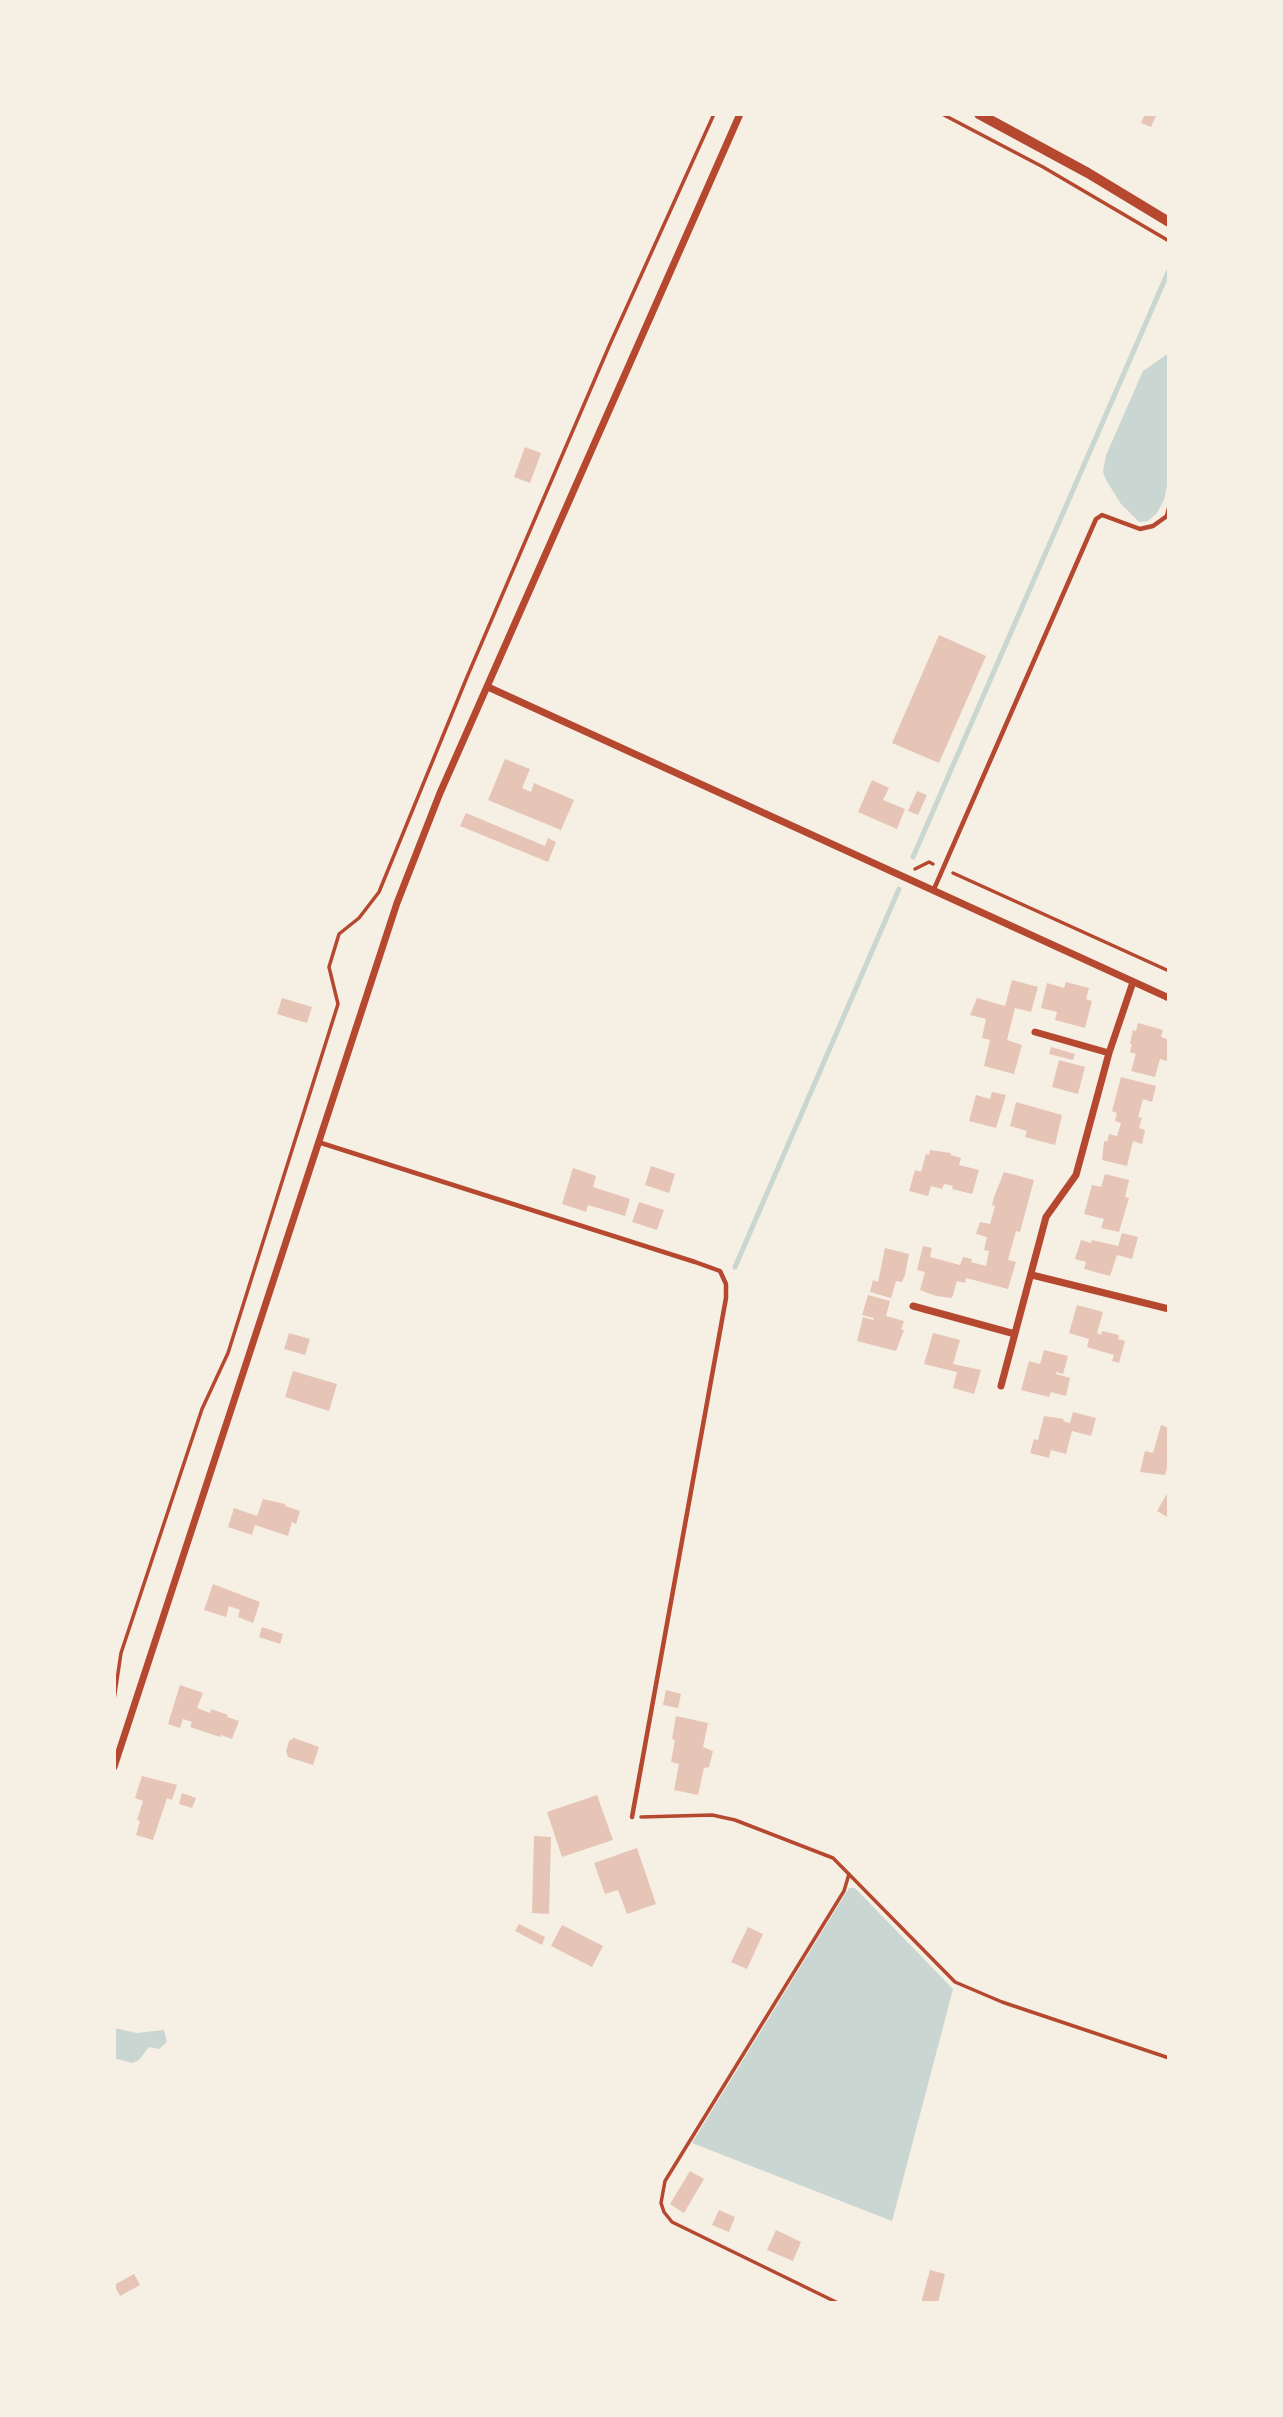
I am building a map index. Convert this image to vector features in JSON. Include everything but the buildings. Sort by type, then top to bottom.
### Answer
[{"type":"street","points":[[114,1767],[397,903],[440,793],[740,114]]},
{"type":"street","points":[[979,114],[1088,173],[1169,222]]},
{"type":"street","points":[[488,687],[1169,998]]},
{"type":"street","points":[[1001,1386],[1046,1217],[1076,1175],[1109,1053],[1133,982]]},
{"type":"street","points":[[1035,1032],[1109,1053]]},
{"type":"street","points":[[1032,1275],[1169,1309]]},
{"type":"street","points":[[913,1306],[1014,1334]]},
{"type":"lane","points":[[934,889],[1096,519],[1102,515],[1140,529],[1153,526],[1167,516],[1169,509]]},
{"type":"lane","points":[[318,1142],[720,1271],[726,1284],[726,1298],[632,1817]]},
{"type":"path","points":[[942,114],[1043,167],[1169,241]]},
{"type":"path","points":[[914,869],[929,862],[1169,971]]},
{"type":"path","points":[[632,1817],[712,1815],[833,1858],[955,1982],[1002,2002],[1169,2058]]},
{"type":"path","points":[[838,2303],[672,2222],[664,2213],[661,2203],[665,2181],[844,1891],[849,1874]]},
{"type":"shaded area","points":[[1169,353],[1169,475],[1164,500],[1157,513],[1148,521],[1139,522],[1121,504],[1106,480],[1103,472],[1106,455],[1143,371]]},
{"type":"shaded area","points":[[849,1888],[855,1888],[953,1989],[892,2221],[692,2143]]},
{"type":"shaded area","points":[[114,2028],[137,2033],[164,2030],[167,2042],[159,2049],[149,2047],[139,2060],[132,2063],[114,2058]]},
{"type":"waterway","points":[[913,857],[1169,270]]},
{"type":"waterway","points":[[735,1267],[899,889]]}]
